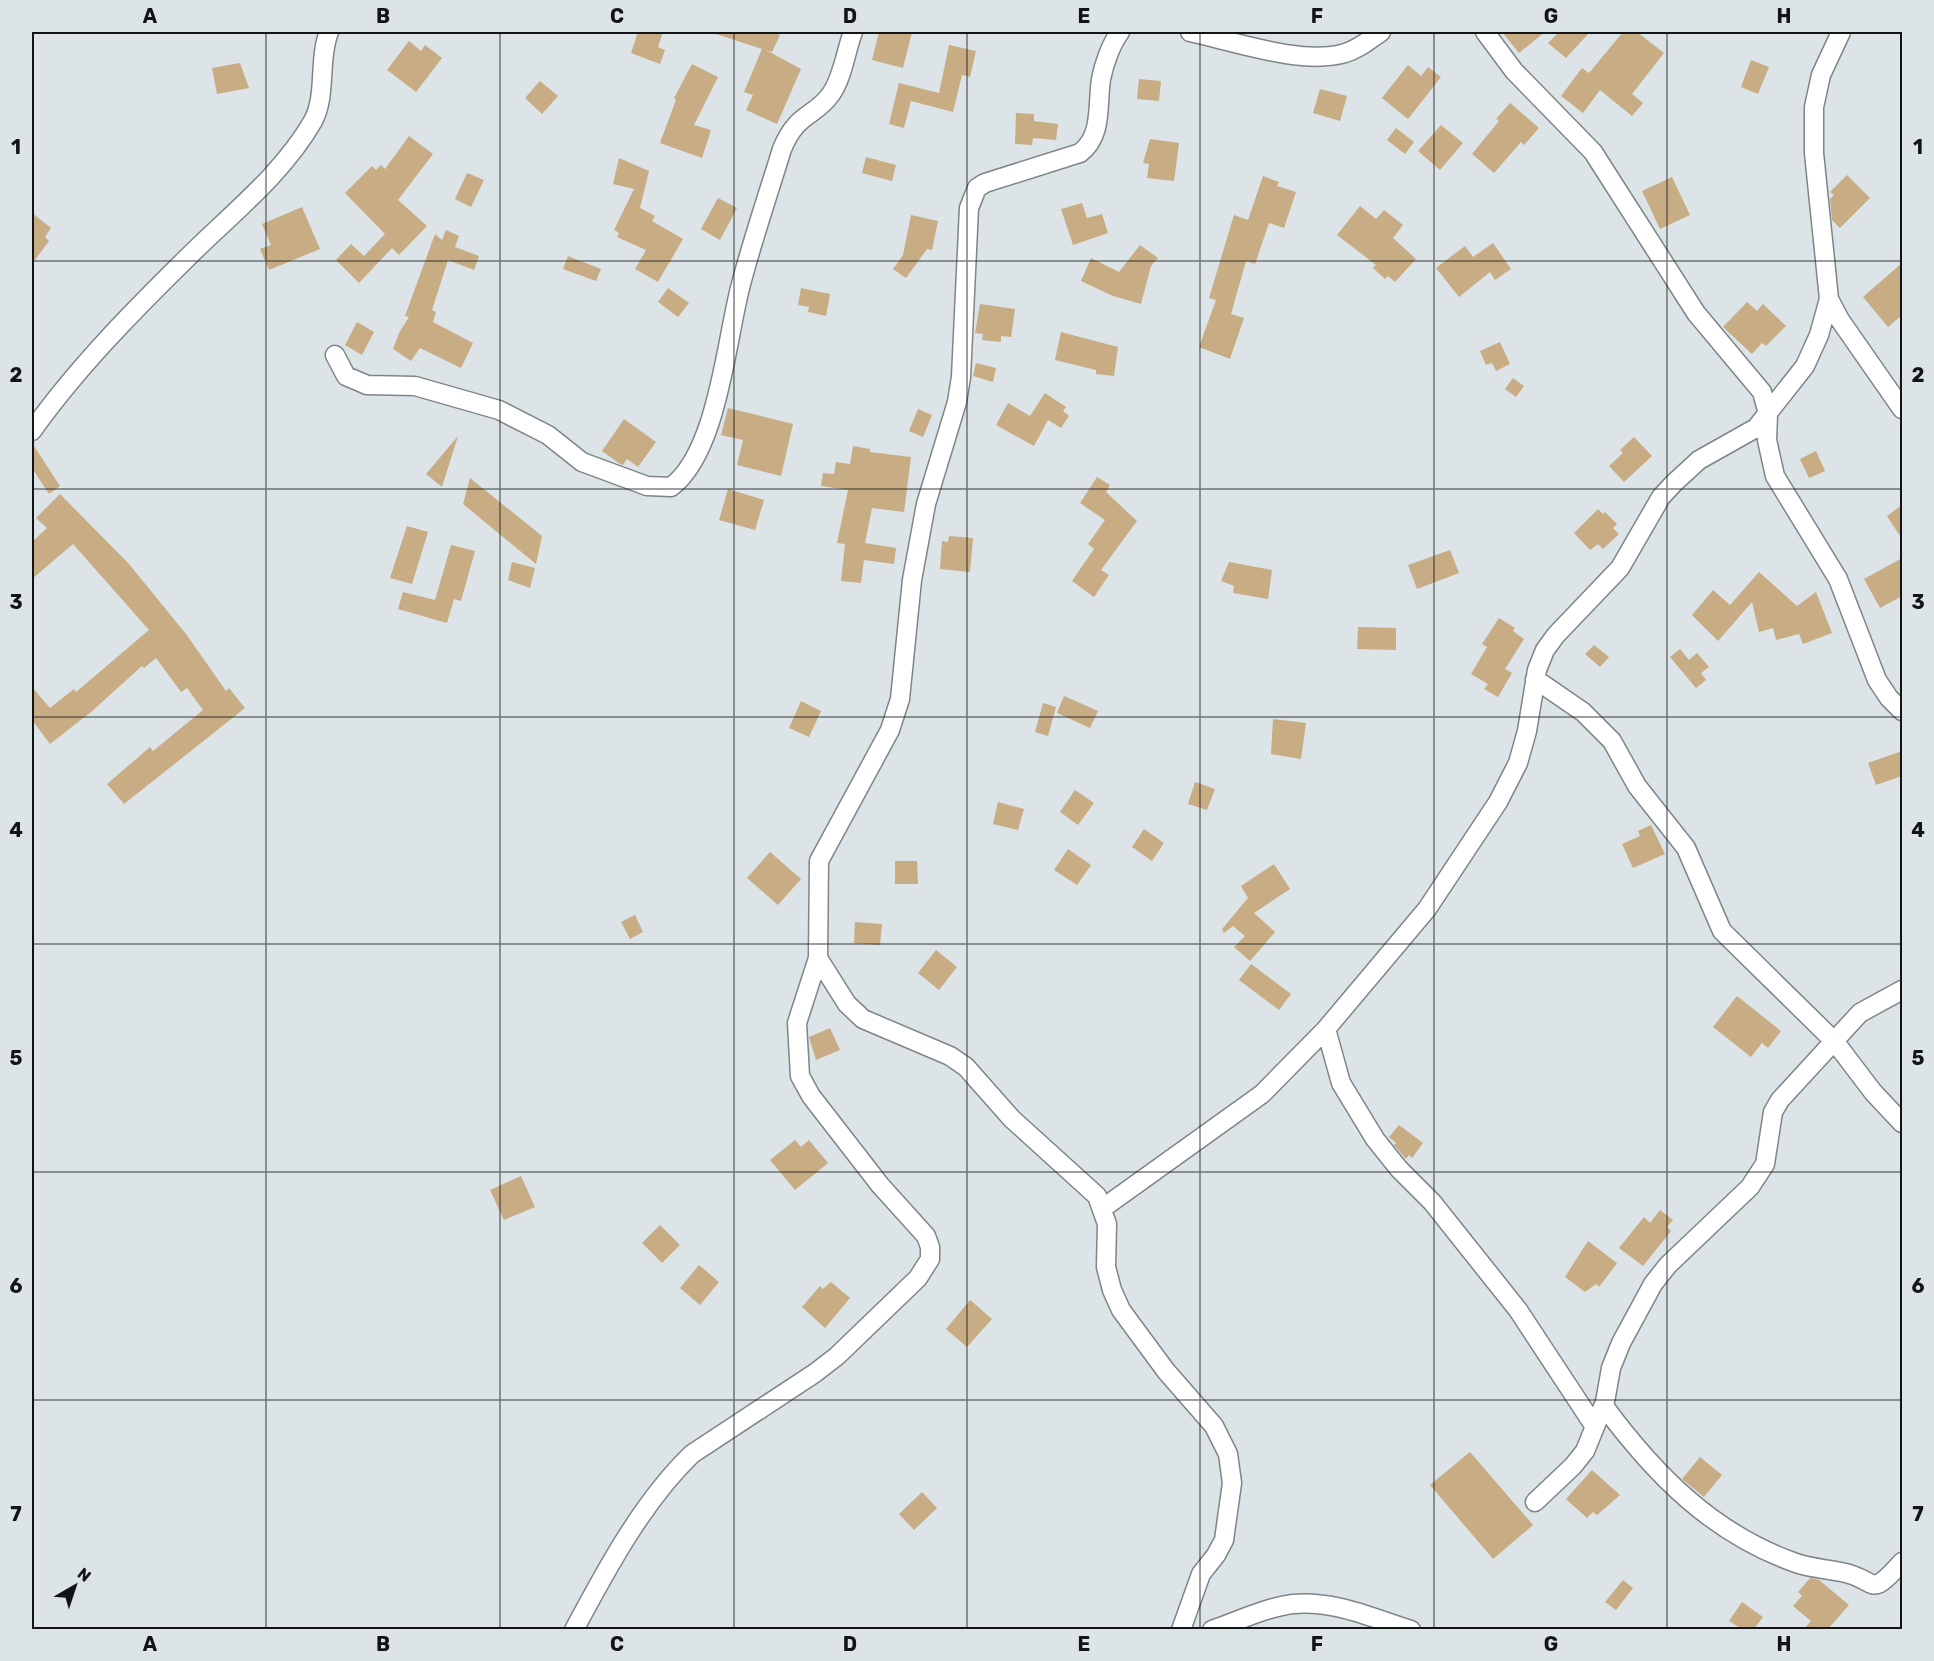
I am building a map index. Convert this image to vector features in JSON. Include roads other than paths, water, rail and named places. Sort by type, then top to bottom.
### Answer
[{"type":"street","points":[[32,431],[72,381],[135,311],[258,191],[304,134],[316,113],[328,32]]},
{"type":"street","points":[[335,356],[346,376],[367,385],[415,386],[499,410],[548,435],[582,462],[647,486],[671,487],[691,465],[719,393],[740,291],[782,148],[792,127],[800,118],[832,93],[853,32]]},
{"type":"street","points":[[574,1629],[613,1558],[678,1467],[692,1454],[837,1356],[918,1278],[930,1259],[930,1247],[926,1236],[880,1185],[811,1096],[800,1076],[797,1023],[818,958],[819,861],[890,730],[900,699],[905,674],[912,580],[926,504],[957,402],[961,377],[968,222],[973,195],[977,188],[985,183],[1080,153],[1087,147],[1097,128],[1102,77],[1120,32]]},
{"type":"street","points":[[1190,32],[1305,57],[1324,57],[1357,49],[1381,32]]},
{"type":"street","points":[[1485,32],[1514,71],[1593,152],[1696,313],[1762,392],[1768,414],[1768,451],[1775,476],[1838,579],[1877,680],[1889,698],[1902,711]]},
{"type":"street","points":[[1841,32],[1821,75],[1812,130],[1829,299],[1840,320],[1902,409]]},
{"type":"street","points":[[1103,1208],[1262,1094],[1326,1029],[1426,909],[1498,802],[1523,747],[1535,680],[1545,650],[1556,635],[1620,568],[1661,497],[1699,460],[1747,435],[1768,414],[1809,358],[1829,299]]},
{"type":"street","points":[[1535,680],[1583,712],[1612,741],[1637,786],[1686,848],[1722,931],[1834,1042],[1873,1092],[1902,1123]]},
{"type":"street","points":[[818,958],[847,1004],[863,1018],[950,1056],[966,1067],[1012,1119],[1097,1196],[1107,1224],[1106,1268],[1112,1290],[1122,1310],[1166,1371],[1214,1426],[1228,1454],[1232,1483],[1224,1540],[1201,1574],[1181,1629]]},
{"type":"street","points":[[1535,1502],[1574,1466],[1585,1451],[1604,1406],[1611,1368],[1621,1343],[1653,1284],[1668,1264],[1750,1187],[1765,1164],[1773,1112],[1780,1100],[1867,1007],[1890,999],[1902,990]]},
{"type":"street","points":[[1326,1029],[1341,1083],[1375,1139],[1399,1170],[1432,1202],[1518,1310],[1550,1362],[1574,1391],[1595,1427]]},
{"type":"street","points":[[1604,1406],[1644,1458],[1669,1484],[1704,1514],[1778,1556],[1798,1564],[1846,1573],[1870,1585],[1881,1583],[1902,1562]]},
{"type":"street","points":[[1212,1629],[1291,1604],[1318,1604],[1348,1609],[1411,1629]]}]
